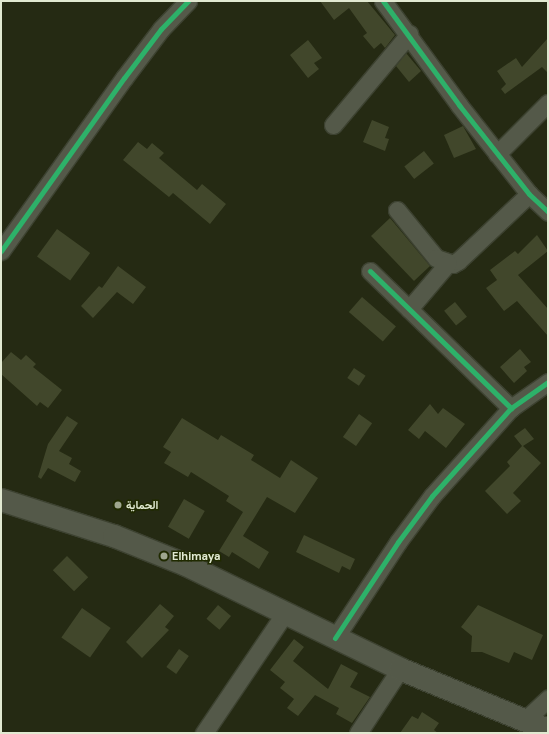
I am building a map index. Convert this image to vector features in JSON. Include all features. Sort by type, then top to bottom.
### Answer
[{"type":"main road","points":[[1,500],[114,536],[186,565],[400,669],[524,722],[548,730]]},
{"type":"street","points":[[1,252],[124,78],[161,29],[188,1]]},
{"type":"street","points":[[383,1],[497,154],[529,194],[548,212]]},
{"type":"street","points":[[333,125],[409,34]]},
{"type":"street","points":[[497,154],[548,103]]},
{"type":"street","points":[[396,210],[429,251],[436,258],[448,263],[458,261],[529,194]]},
{"type":"street","points":[[409,309],[448,263]]},
{"type":"street","points":[[370,271],[510,408]]},
{"type":"street","points":[[335,638],[398,542],[432,496],[510,408],[548,382]]},
{"type":"street","points":[[204,733],[285,613]]},
{"type":"street","points":[[358,733],[400,669]]},
{"type":"street","points":[[524,722],[548,699]]},
{"type":"building","points":[[320,1],[367,1],[395,35],[385,48],[381,43],[374,49],[363,36],[367,33],[349,8],[334,20]]},
{"type":"building","points":[[548,38],[548,73],[542,67],[505,94],[501,89],[506,84],[497,71],[516,58],[522,67]]},
{"type":"building","points":[[308,40],[322,58],[314,63],[319,69],[308,78],[290,55]]},
{"type":"building","points":[[406,53],[421,71],[409,82],[396,66]]},
{"type":"building","points":[[372,120],[389,127],[385,138],[389,139],[385,151],[363,142]]},
{"type":"building","points":[[463,126],[476,149],[454,158],[444,135]]},
{"type":"building","points":[[138,142],[147,149],[152,143],[164,153],[159,158],[197,190],[202,184],[226,204],[210,224],[173,193],[169,197],[123,160]]},
{"type":"building","points":[[424,151],[434,164],[414,179],[404,166]]},
{"type":"building","points":[[390,218],[430,266],[414,281],[371,236]]},
{"type":"building","points":[[57,229],[90,253],[70,281],[37,257]]},
{"type":"building","points":[[537,235],[548,251],[518,275],[548,309],[548,336],[517,301],[504,311],[486,288],[497,280],[490,270],[515,251],[518,254]]},
{"type":"building","points":[[118,266],[146,287],[133,304],[117,292],[93,318],[81,306],[99,286],[102,288]]},
{"type":"building","points":[[362,297],[396,327],[383,342],[349,312]]},
{"type":"building","points":[[455,302],[467,317],[456,326],[444,311]]},
{"type":"building","points":[[520,349],[531,362],[524,367],[527,371],[514,383],[500,367]]},
{"type":"building","points":[[11,352],[21,360],[26,355],[36,364],[33,367],[62,390],[48,408],[40,402],[37,406],[1,374],[1,363]]},
{"type":"building","points":[[354,368],[366,376],[359,386],[347,378]]},
{"type":"building","points":[[430,404],[438,414],[443,408],[465,424],[446,448],[425,431],[419,439],[408,430]]},
{"type":"building","points":[[359,414],[372,423],[356,446],[343,437]]},
{"type":"building","points":[[67,416],[78,423],[59,451],[72,458],[69,464],[81,471],[75,482],[48,468],[41,479],[38,477],[48,444]]},
{"type":"building","points":[[182,418],[218,440],[221,435],[254,455],[251,460],[280,478],[291,460],[318,478],[295,513],[267,497],[243,536],[269,552],[259,569],[232,552],[229,557],[219,551],[243,512],[226,501],[229,496],[191,472],[188,477],[164,463],[171,452],[163,447]]},
{"type":"building","points":[[525,428],[534,439],[523,446],[541,463],[513,493],[521,501],[507,514],[485,491],[510,466],[507,462],[522,446],[514,436]]},
{"type":"building","points":[[184,499],[205,511],[189,539],[168,527]]},
{"type":"building","points":[[304,535],[355,559],[350,570],[342,566],[339,573],[296,552]]},
{"type":"building","points":[[67,556],[88,577],[74,591],[53,570]]},
{"type":"building","points":[[160,604],[174,616],[165,627],[169,630],[142,658],[126,642]]},
{"type":"building","points":[[218,605],[231,616],[219,630],[206,619]]},
{"type":"building","points":[[478,605],[543,635],[532,660],[514,652],[509,663],[482,652],[471,652],[472,636],[461,627]]},
{"type":"building","points":[[82,608],[111,628],[90,658],[61,637]]},
{"type":"building","points":[[294,639],[304,647],[293,661],[328,689],[341,664],[358,673],[350,687],[370,697],[352,723],[336,714],[339,708],[315,695],[298,716],[287,708],[294,699],[280,688],[285,682],[270,670]]},
{"type":"building","points":[[179,649],[189,656],[176,674],[166,667]]},
{"type":"building","points":[[422,712],[439,723],[434,730],[438,733],[400,733],[412,716],[418,719]]},
{"type":"cycle path","points":[[1,251],[124,78],[161,29],[188,1]]},
{"type":"cycle path","points":[[383,1],[459,105],[529,194],[548,212]]},
{"type":"cycle path","points":[[370,271],[511,408]]},
{"type":"cycle path","points":[[335,638],[398,542],[432,496],[511,408],[548,382]]},
{"type":"place","name":"الحماية","points":[[118,505]]},
{"type":"place","name":"Elhimaya","points":[[164,556]]}]
